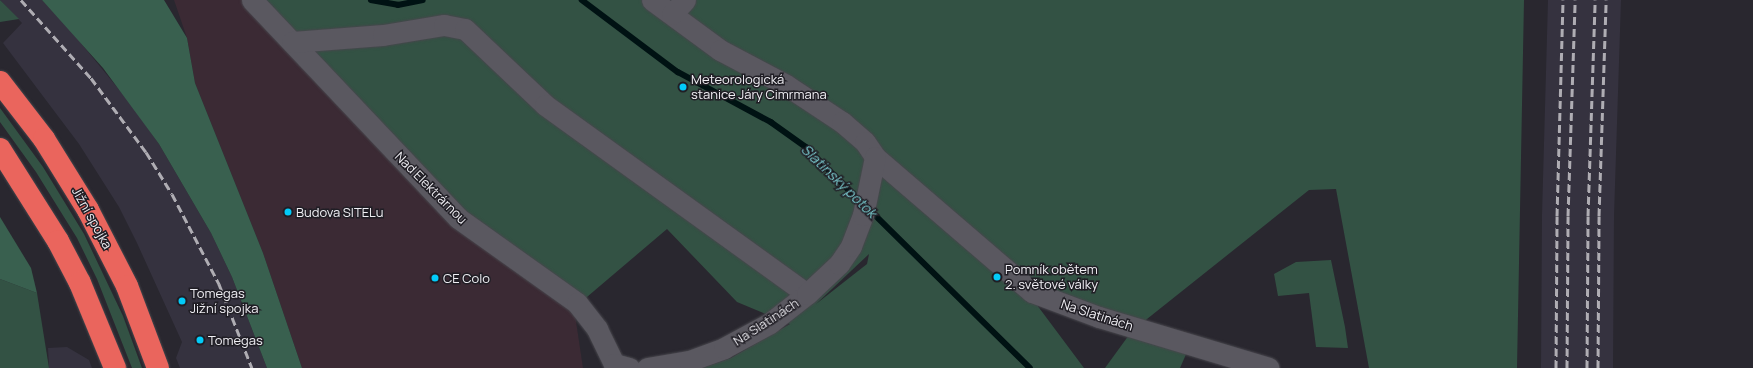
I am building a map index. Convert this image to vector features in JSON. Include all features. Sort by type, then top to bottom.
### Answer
[{"type":"highway","name":"Jižní spojka","points":[[0,82],[44,139],[88,210],[127,286],[158,368]]},
{"type":"highway","points":[[0,149],[58,241],[80,283],[115,368]]},
{"type":"street","name":"Nad Elektrárnou","points":[[252,0],[458,218],[577,303],[621,366]]},
{"type":"street","name":"Na Slatinách","points":[[652,0],[678,7],[720,50],[819,106],[865,142],[875,157],[1032,292],[1099,316],[1269,368]]},
{"type":"street","points":[[292,42],[383,35],[444,25],[465,29],[545,105],[807,294]]},
{"type":"street","name":"Na Slatinách","points":[[647,368],[689,361],[740,341],[792,308],[846,254],[863,215],[875,157]]},
{"type":"shaded area","points":[[0,0],[42,0],[71,31],[130,103],[159,144],[211,233],[232,277],[267,368],[180,368],[176,358],[182,342],[137,243],[119,207],[79,144],[3,43],[22,23]]},
{"type":"shaded area","points":[[174,0],[245,0],[574,308],[583,368],[302,368],[263,253],[195,83],[187,38]]},
{"type":"shaded area","points":[[1548,0],[1621,0],[1614,216],[1613,368],[1541,368],[1542,215]]},
{"type":"shaded area","points":[[67,347],[89,360],[92,368],[49,368],[48,348]]},
{"type":"green space","points":[[0,0],[19,19],[0,22]]},
{"type":"green space","points":[[42,0],[164,0],[187,38],[195,83],[263,253],[302,368],[267,368],[232,277],[211,233],[159,144],[103,68]]},
{"type":"green space","points":[[245,0],[1524,0],[1517,368],[1369,368],[1336,189],[1309,190],[1142,323],[1034,301],[1084,368],[702,368],[731,358],[790,324],[737,302],[667,229],[574,308],[452,222]],"holes":[[[869,254],[867,264],[816,304]]]},
{"type":"green space","points":[[0,108],[43,167],[84,234],[123,316],[142,368],[132,368],[97,279],[77,238],[36,172],[0,122]]},
{"type":"green space","points":[[0,217],[31,268],[37,293],[0,279]]},
{"type":"green space","points":[[1331,260],[1348,348],[1316,347],[1309,293],[1278,296],[1274,274],[1296,262]]},
{"type":"green space","points":[[0,279],[37,293],[49,368],[0,368]]},
{"type":"green space","points":[[1129,335],[1187,352],[1180,368],[1105,368]]},
{"type":"waterway","name":"Slatinský potok","points":[[371,0],[398,5],[423,0]]},
{"type":"waterway","name":"Slatinský potok","points":[[582,0],[678,72],[771,122],[806,147],[860,201]]},
{"type":"waterway","name":"Slatinský potok","points":[[869,209],[1030,368]]},
{"type":"railway","points":[[21,0],[91,78],[146,152],[172,194],[219,284],[252,368]]},
{"type":"railway","points":[[1556,368],[1557,216],[1563,0]]},
{"type":"railway","points":[[1567,368],[1568,216],[1575,0]]},
{"type":"railway","points":[[1587,368],[1588,216],[1595,0]]},
{"type":"railway","points":[[1598,368],[1599,216],[1606,0]]},
{"type":"place","name":"Meteorologická stanice Járy Cimrmana","points":[[683,87]]},
{"type":"place","name":"Budova SITELu","points":[[288,212]]},
{"type":"place","name":"Pomník obětem 2. světové války","points":[[997,277]]},
{"type":"place","name":"CE Colo","points":[[435,278]]},
{"type":"place","name":"Tomegas Jižní spojka","points":[[182,301]]},
{"type":"place","name":"Tomegas","points":[[200,340]]}]
